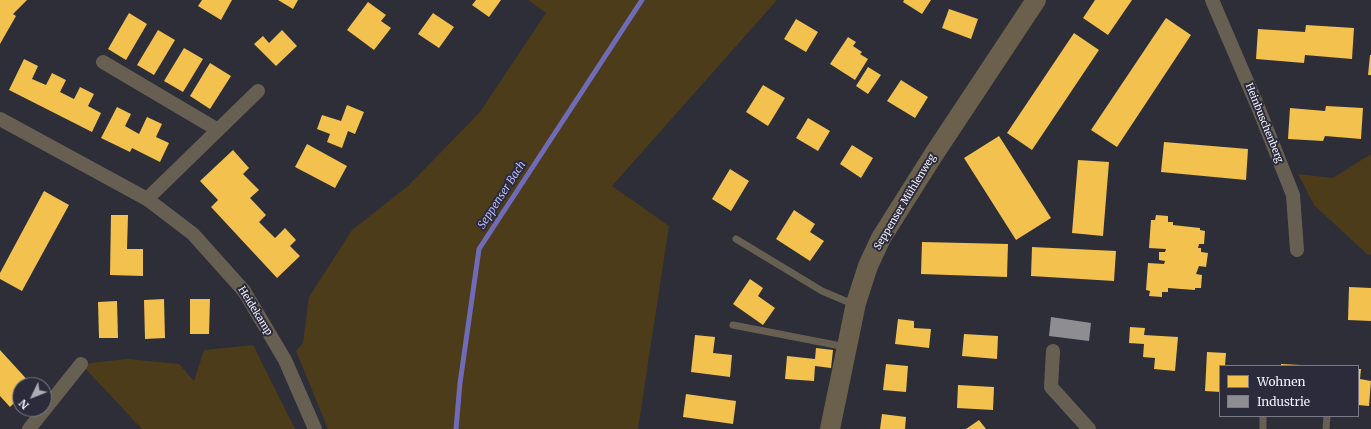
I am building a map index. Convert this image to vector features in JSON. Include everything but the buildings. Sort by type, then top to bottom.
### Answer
[{"type":"street","name":"Seppenser Mühlenweg","points":[[830,429],[855,306],[868,266],[881,238],[934,154],[1036,0]]},
{"type":"street","name":"Heinbuschenberg","points":[[1212,0],[1258,107],[1293,195],[1297,250]]},
{"type":"street","points":[[103,62],[218,130]]},
{"type":"street","points":[[147,199],[258,91]]},
{"type":"street","name":"Heidekamp","points":[[0,119],[147,199],[194,234],[244,291],[285,360],[315,429]]},
{"type":"street","points":[[1053,351],[1050,387],[1089,429]]},
{"type":"street","points":[[28,429],[81,364]]},
{"type":"lane","points":[[736,240],[822,291],[855,306]]},
{"type":"lane","points":[[733,325],[847,347]]},
{"type":"lane","points":[[1263,417],[1263,429]]},
{"type":"lane","points":[[1326,429],[1327,417]]},
{"type":"shaded area","points":[[528,0],[777,0],[612,186],[669,226],[638,429],[328,429],[296,351],[303,343],[309,297],[352,230],[408,186],[480,112],[546,13]]},
{"type":"shaded area","points":[[1371,154],[1371,254],[1368,255],[1314,205],[1298,174],[1333,178]]},
{"type":"shaded area","points":[[253,345],[295,429],[142,429],[81,364],[127,359],[179,364],[194,381],[204,350]]},
{"type":"waterway","name":"Seppenser Bach","points":[[456,429],[460,383],[479,249],[642,0]]}]
